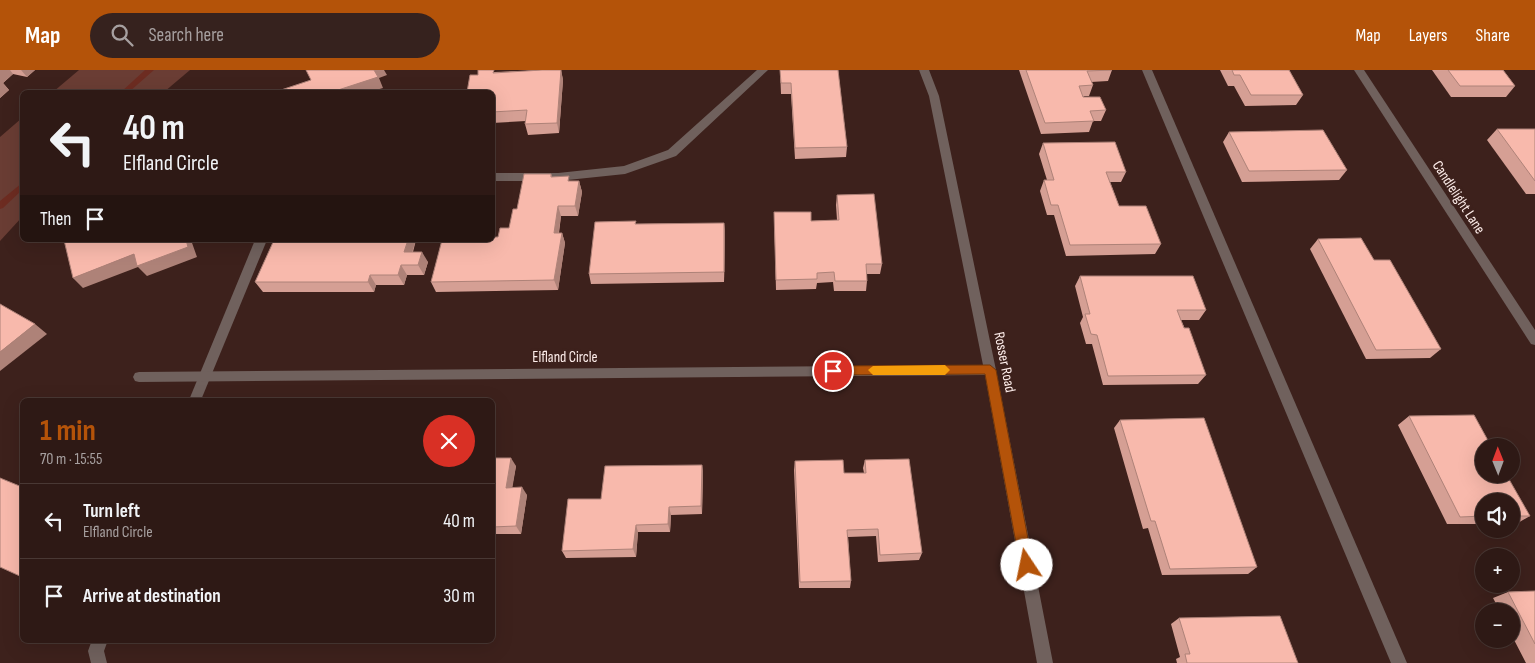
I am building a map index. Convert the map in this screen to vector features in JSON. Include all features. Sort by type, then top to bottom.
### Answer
[{"type":"street","points":[[495,177],[558,177],[625,170],[672,153],[763,70]]},
{"type":"street","name":"Rosser Road","points":[[924,70],[934,96],[990,370],[1045,663]]},
{"type":"street","points":[[1147,70],[1399,663]]},
{"type":"street","name":"Candlelight Lane","points":[[1359,70],[1535,340]]},
{"type":"street","points":[[196,398],[260,242]]},
{"type":"street","name":"Elfland Circle","points":[[140,376],[990,370]]},
{"type":"street","points":[[99,643],[96,651],[99,663]]},
{"type":"shaded area","points":[[79,70],[190,70],[166,90],[55,90]]},
{"type":"shaded area","points":[[20,120],[20,219],[0,241],[0,137]]},
{"type":"building","points":[[306,70],[374,70],[378,77],[338,90],[281,90],[311,80]]},
{"type":"building","points":[[478,70],[494,70],[493,73],[561,70],[557,123],[525,124],[527,110],[495,112],[495,90],[467,90],[470,75],[478,75]]},
{"type":"building","points":[[780,70],[838,70],[847,147],[795,148],[791,83],[781,83]]},
{"type":"building","points":[[1026,70],[1112,70],[1087,71],[1093,85],[1079,86],[1083,97],[1100,97],[1106,110],[1090,111],[1094,121],[1045,123]]},
{"type":"building","points":[[1232,70],[1289,70],[1303,95],[1251,95],[1240,75],[1234,75]]},
{"type":"building","points":[[1448,70],[1503,70],[1515,86],[1460,86]]},
{"type":"building","points":[[1497,129],[1535,129],[1535,181]]},
{"type":"building","points":[[1323,130],[1347,170],[1249,171],[1229,132]]},
{"type":"building","points":[[1115,142],[1126,172],[1106,172],[1119,206],[1146,206],[1161,244],[1070,245],[1058,205],[1051,205],[1044,180],[1054,180],[1043,143]]},
{"type":"building","points":[[524,174],[551,174],[551,177],[569,176],[568,181],[579,181],[575,206],[558,206],[554,233],[562,233],[554,280],[431,282],[441,242],[495,242],[495,237],[498,237],[500,228],[509,228],[513,209],[517,209]]},
{"type":"building","points":[[874,194],[882,264],[866,264],[867,281],[835,281],[834,272],[817,273],[817,279],[776,280],[774,212],[811,212],[811,221],[839,220],[837,195]]},
{"type":"building","points":[[636,221],[635,224],[724,223],[724,272],[589,274],[595,222]]},
{"type":"building","points":[[1361,238],[1374,260],[1390,260],[1441,349],[1376,350],[1318,239]]},
{"type":"building","points":[[64,242],[187,242],[188,247],[137,266],[134,254],[73,278]]},
{"type":"building","points":[[273,242],[407,242],[404,252],[422,252],[418,265],[401,265],[398,275],[370,275],[368,282],[255,282]]},
{"type":"building","points":[[1080,276],[1193,276],[1206,310],[1177,310],[1184,328],[1189,328],[1206,375],[1108,376],[1097,335],[1091,334],[1085,314],[1090,314]]},
{"type":"building","points":[[0,304],[35,324],[0,352]]},
{"type":"building","points":[[1474,415],[1487,438],[1475,438],[1475,483],[1511,483],[1517,493],[1475,493],[1475,516],[1460,517],[1409,416]]},
{"type":"building","points":[[1204,418],[1257,567],[1170,569],[1155,521],[1151,521],[1120,420]]},
{"type":"building","points":[[495,458],[511,458],[506,488],[522,487],[516,526],[495,527]]},
{"type":"building","points":[[909,459],[922,553],[880,555],[878,529],[847,530],[851,581],[800,582],[795,461],[843,460],[844,473],[866,473],[865,460]]},
{"type":"building","points":[[702,465],[701,506],[669,507],[668,524],[636,525],[633,549],[562,551],[568,499],[601,499],[605,466]]},
{"type":"building","points":[[0,478],[20,486],[20,576],[0,567]]},
{"type":"building","points":[[1520,498],[1530,516],[1520,516]]},
{"type":"building","points":[[1535,591],[1535,644],[1520,615],[1520,603],[1514,603],[1509,593]]},
{"type":"building","points":[[1280,616],[1298,663],[1187,663],[1185,654],[1190,654],[1179,618]]},
{"type":"waterway","points":[[127,90],[150,70]]},
{"type":"waterway","points":[[0,206],[20,188]]},
{"type":"slow traffic","points":[[873,370],[945,370]]},
{"type":"route","points":[[833,371],[990,370],[1027,565]]}]
